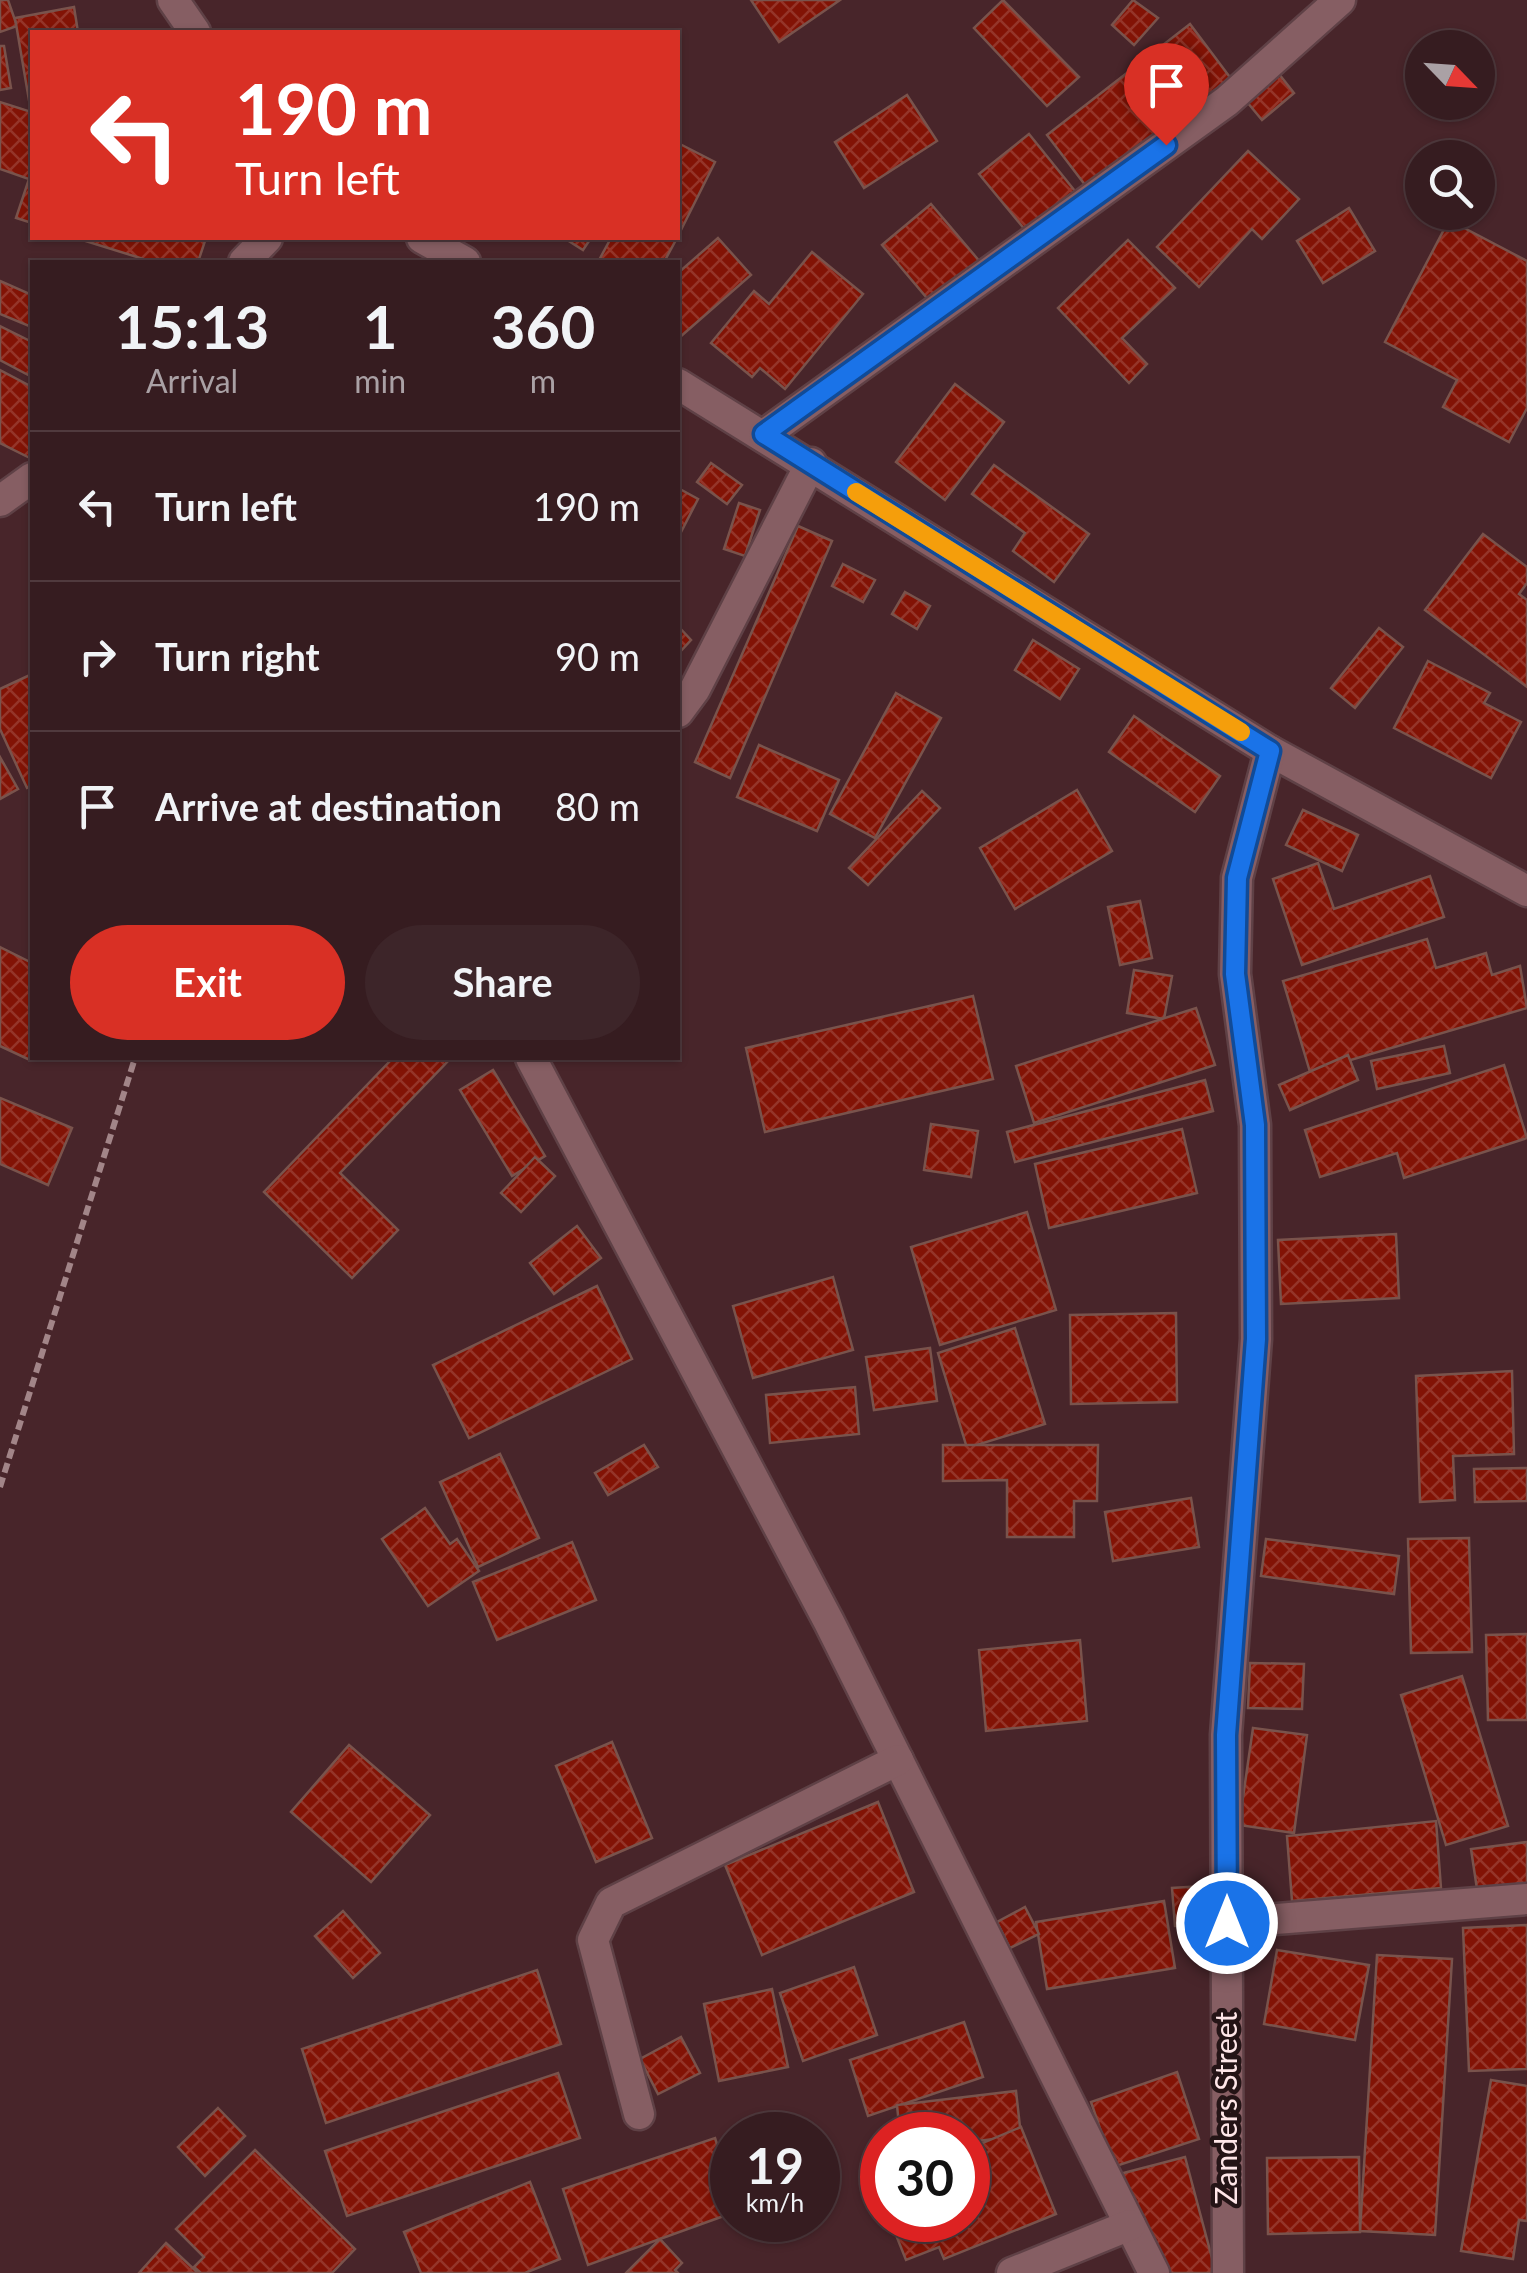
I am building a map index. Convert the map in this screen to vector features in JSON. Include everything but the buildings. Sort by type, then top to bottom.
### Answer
[{"type":"street","points":[[173,0],[193,30]]},
{"type":"street","points":[[764,434],[1227,101],[1340,0]]},
{"type":"street","points":[[246,260],[265,240]]},
{"type":"street","points":[[426,240],[462,260]]},
{"type":"street","points":[[680,385],[1270,751],[1527,890]]},
{"type":"street","points":[[680,709],[695,689],[811,464]]},
{"type":"street","points":[[0,502],[30,480]]},
{"type":"street","name":"Zanders Street","points":[[1228,2273],[1226,1735],[1256,1339],[1255,1125],[1235,974],[1237,878],[1270,751]]},
{"type":"street","points":[[532,1060],[898,1760],[1154,2273]]},
{"type":"street","points":[[639,2114],[593,1940],[611,1903],[898,1760]]},
{"type":"street","points":[[1227,1923],[1527,1899]]},
{"type":"street","points":[[1012,2273],[1130,2224]]},
{"type":"path","points":[[0,1488],[134,1060]]},
{"type":"slow traffic","points":[[856,492],[1241,732]]},
{"type":"route","points":[[1166,145],[764,434],[1270,751],[1237,878],[1235,974],[1255,1125],[1256,1339],[1226,1735],[1227,1923]]}]
